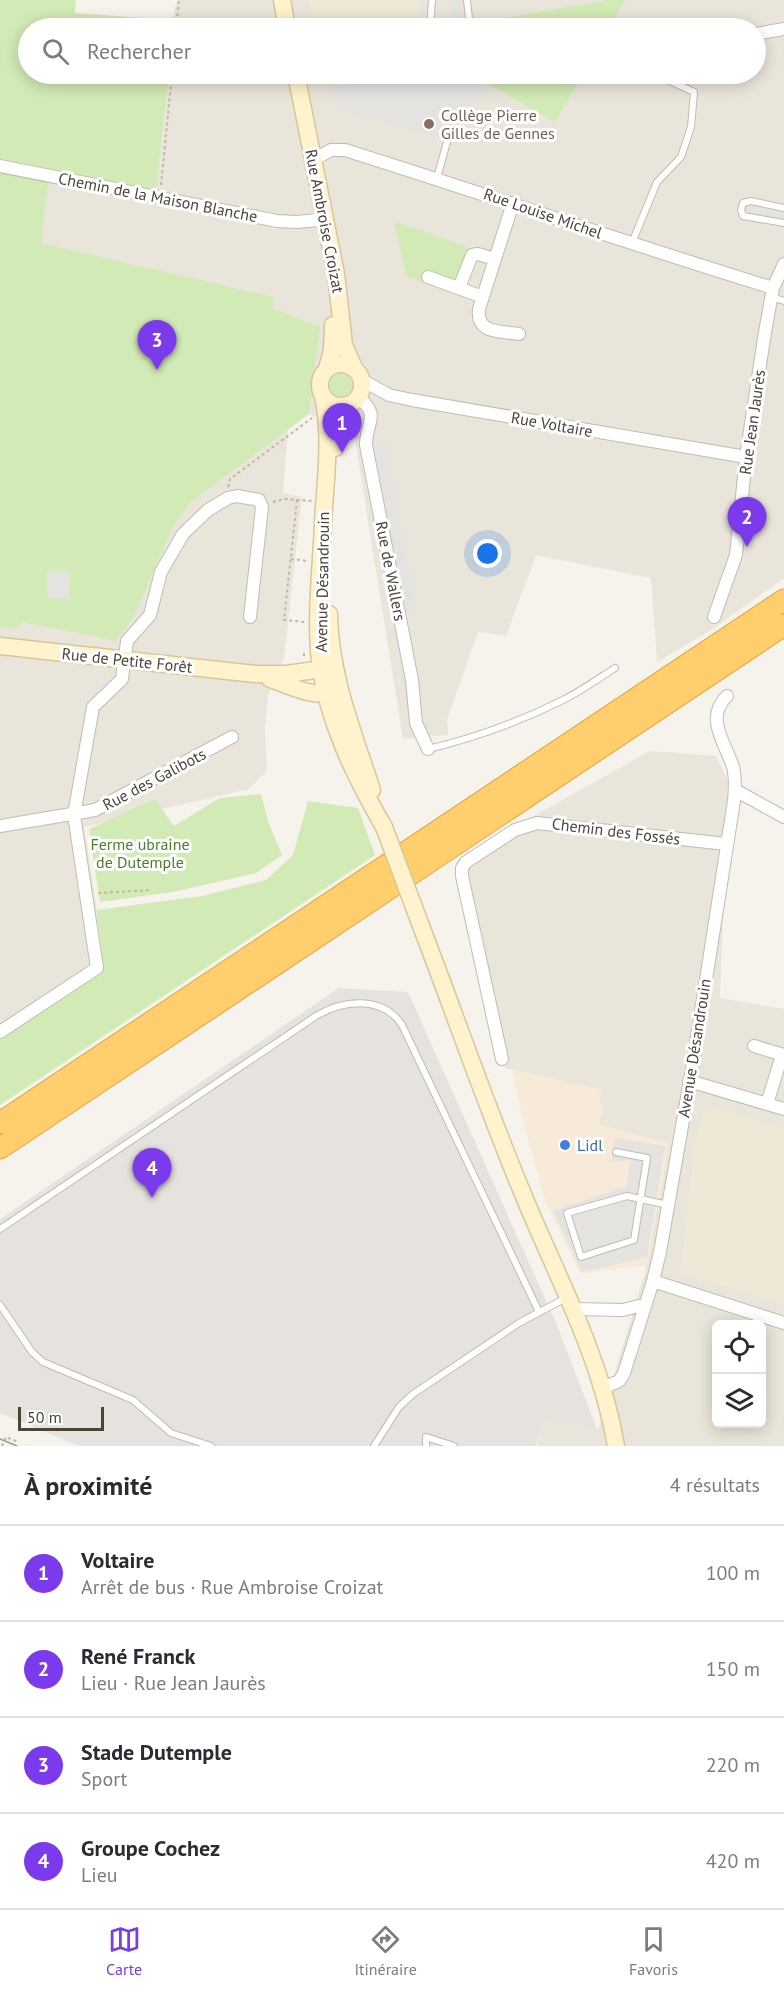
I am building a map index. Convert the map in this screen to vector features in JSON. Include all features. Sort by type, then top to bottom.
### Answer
[{"type":"highway","points":[[0,1123],[784,600]]},
{"type":"highway","points":[[0,1148],[784,626]]},
{"type":"highway","points":[[0,1160],[13,1151],[27,1130]]},
{"type":"main road","points":[[272,0],[276,18]]},
{"type":"main road","points":[[282,0],[285,18]]},
{"type":"main road","name":"Rue Ambroise Croizat","points":[[289,84],[329,282],[333,320],[333,341],[327,369],[320,382],[321,404]]},
{"type":"main road","name":"Rue Ambroise Croizat","points":[[298,84],[336,273],[344,345],[356,387]]},
{"type":"main road","points":[[321,404],[341,407],[356,387],[340,364],[327,369]]},
{"type":"main road","name":"Avenue Désandrouin","points":[[328,670],[330,553],[336,443],[343,415],[356,387]]},
{"type":"main road","name":"Avenue Désandrouin","points":[[321,404],[328,429],[319,618],[333,692],[351,730],[384,827],[520,1186],[572,1302],[603,1388],[615,1446]]},
{"type":"main road","name":"Rue de Petite Forêt","points":[[0,645],[255,674],[328,670]]},
{"type":"main road","name":"Rue de Petite Forêt","points":[[255,674],[310,693],[333,692]]},
{"type":"street","points":[[766,32],[784,29]]},
{"type":"street","name":"Rue Louise Michel","points":[[314,160],[332,150],[345,150],[513,203],[772,292]]},
{"type":"street","name":"Chemin de la Maison Blanche","points":[[0,166],[285,222],[317,220]]},
{"type":"street","points":[[513,203],[478,313],[480,324],[488,329],[519,334]]},
{"type":"street","points":[[459,288],[472,255],[478,254],[495,259]]},
{"type":"street","name":"Rue Jean Jaurès","points":[[714,617],[736,555],[746,457],[772,292],[784,264]]},
{"type":"street","points":[[428,277],[483,297]]},
{"type":"street","name":"Rue Voltaire","points":[[356,387],[412,400],[746,457]]},
{"type":"street","name":"Rue de Wallers","points":[[356,387],[372,415],[366,445],[412,680],[416,723],[428,749]]},
{"type":"street","points":[[0,1032],[97,968],[74,814],[93,706],[122,679],[127,641],[150,615],[158,580],[183,534],[204,513],[226,499],[237,496],[255,498],[262,505],[250,617]]},
{"type":"street","name":"Avenue Désandrouin","points":[[603,1388],[615,1384],[622,1378],[653,1281],[668,1205],[735,790],[733,766],[717,729],[718,711],[727,696]]},
{"type":"street","name":"Rue des Galibots","points":[[0,826],[100,808],[232,737]]},
{"type":"street","points":[[735,790],[784,817]]},
{"type":"street","name":"Chemin des Fossés","points":[[502,1059],[462,876],[462,868],[466,862],[509,833],[523,826],[537,823],[726,844]]},
{"type":"street","points":[[754,1046],[783,1055],[767,1104]]},
{"type":"street","points":[[689,1081],[784,1109]]},
{"type":"street","points":[[653,1281],[784,1323]]},
{"type":"street","points":[[572,1302],[623,1310],[645,1304]]},
{"type":"lane","points":[[431,18],[432,0]]},
{"type":"lane","points":[[467,0],[469,18]]},
{"type":"lane","points":[[632,244],[657,182],[679,161],[691,127],[694,92],[677,84]]},
{"type":"lane","points":[[437,178],[450,131]]},
{"type":"lane","points":[[784,208],[751,201],[743,203],[741,210],[743,216],[784,223]]},
{"type":"lane","points":[[772,292],[784,301]]},
{"type":"lane","points":[[428,749],[530,715],[569,697],[615,668]]},
{"type":"lane","points":[[0,1229],[316,1016],[348,1003],[371,1004],[386,1009],[402,1025],[539,1312]]},
{"type":"lane","points":[[616,1152],[647,1158],[641,1199],[634,1240],[581,1257],[567,1213],[627,1196],[641,1199],[668,1205]]},
{"type":"lane","points":[[374,1446],[405,1400],[519,1323],[539,1312],[572,1302]]},
{"type":"lane","points":[[0,1305],[32,1352],[43,1362],[133,1400],[171,1433],[211,1446]]},
{"type":"lane","points":[[426,1446],[426,1437],[454,1446]]},
{"type":"path","points":[[177,18],[178,0]]},
{"type":"path","points":[[160,197],[170,84]]},
{"type":"path","points":[[226,499],[230,479],[321,404]]},
{"type":"path","points":[[262,505],[284,499],[318,501]]},
{"type":"path","points":[[297,500],[284,620],[311,623]]},
{"type":"path","points":[[291,559],[308,561]]},
{"type":"path","points":[[86,894],[152,890]]},
{"type":"path","points":[[2,1446],[6,1437],[18,1442]]},
{"type":"shaded area","points":[[177,0],[784,0],[784,578],[713,629],[657,662],[651,578],[536,555],[506,636],[478,632],[447,720],[448,735],[403,739],[354,433],[309,414],[288,430],[283,493],[302,497],[284,659],[268,696],[265,727],[267,771],[249,789],[84,827],[104,972],[0,1040],[0,164],[156,189],[168,84],[766,84],[766,18],[175,18]]},
{"type":"shaded area","points":[[309,0],[417,0],[420,18],[313,18]]},
{"type":"shaded area","points":[[451,0],[460,0],[463,18],[454,18]]},
{"type":"shaded area","name":"Collège Pierre Gilles de Gennes","points":[[343,84],[480,84],[482,91],[454,142],[334,107],[331,87]]},
{"type":"shaded area","points":[[753,199],[784,204],[784,226],[741,218]]},
{"type":"shaded area","points":[[385,442],[418,611],[404,614],[371,445]]},
{"type":"shaded area","points":[[47,571],[70,571],[69,599],[47,598]]},
{"type":"shaded area","points":[[650,751],[716,756],[728,781],[720,998],[784,1009],[784,1446],[537,1446],[545,1418],[598,1429],[647,1265],[669,1143],[599,1125],[603,1105],[598,1104],[601,1090],[505,1068],[455,868],[532,817]]},
{"type":"shaded area","points":[[339,988],[408,992],[556,1323],[597,1429],[545,1418],[536,1446],[79,1446],[0,1413],[0,1219]]},
{"type":"shaded area","points":[[512,1069],[602,1090],[599,1103],[603,1105],[599,1125],[669,1143],[647,1265],[580,1274],[545,1200],[521,1114]]},
{"type":"shaded area","points":[[709,1107],[784,1130],[784,1303],[681,1272],[694,1150],[702,1116]]},
{"type":"shaded area","points":[[615,1138],[665,1146],[647,1257],[582,1272],[553,1211],[627,1186],[630,1160],[611,1162]]},
{"type":"green space","points":[[0,0],[76,0],[75,13],[145,18],[18,18],[18,84],[168,84],[156,189],[49,176],[41,243],[273,297],[273,308],[320,327],[309,414],[192,501],[174,525],[133,618],[116,641],[23,622],[16,629],[0,627]]},
{"type":"green space","points":[[608,0],[625,0],[615,18],[505,18]]},
{"type":"green space","points":[[488,84],[577,84],[555,122]]},
{"type":"green space","points":[[394,221],[470,248],[460,278],[452,282],[425,273],[422,282],[406,276]]},
{"type":"green space","points":[[341,374],[351,381],[352,385],[345,395],[341,396],[331,389],[330,385],[337,375]]},
{"type":"green space","name":"Ferme ubraine de Dutemple","points":[[261,794],[268,821],[282,855],[256,873],[173,892],[100,902],[89,829],[155,799],[174,826],[220,798]]},
{"type":"green space","points":[[308,801],[358,808],[375,855],[0,1105],[0,1040],[104,972],[97,910],[202,896],[266,880],[293,855]]},
{"type":"tram line","points":[[0,1439],[17,1446]]},
{"type":"place","name":"Collège Pierre Gilles de Gennes","points":[[429,124]]},
{"type":"place","name":"Stade Dutemple","points":[[157,370]]},
{"type":"place","name":"Voltaire","points":[[342,453]]},
{"type":"place","name":"René Franck","points":[[747,547]]},
{"type":"place","name":"Lidl","points":[[565,1145]]},
{"type":"place","name":"Groupe Cochez","points":[[152,1198]]}]
